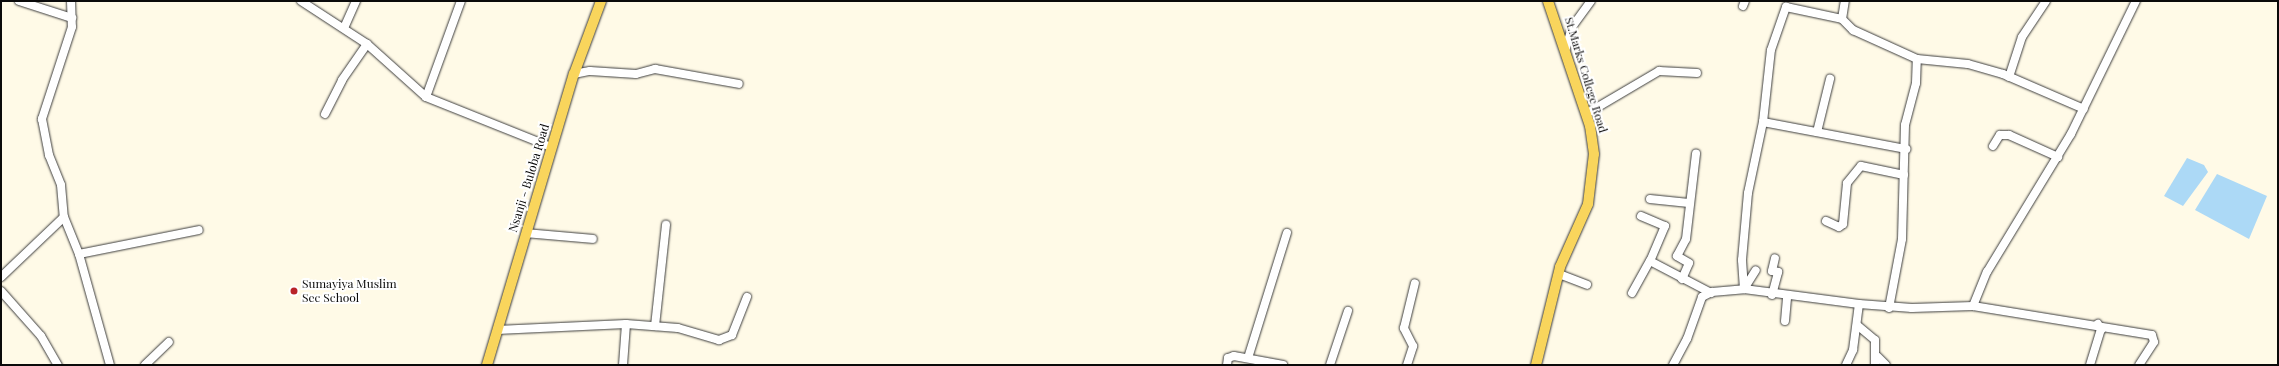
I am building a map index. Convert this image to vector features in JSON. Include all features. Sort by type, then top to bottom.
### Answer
[{"type":"main road","name":"Nsanji - Buloba Road","points":[[487,365],[496,330],[574,74],[601,1]]},
{"type":"main road","name":"St.Marks College Road","points":[[1536,365],[1558,274],[1588,204],[1594,154],[1586,114],[1566,48],[1548,1]]},
{"type":"street","points":[[19,1],[72,18]]},
{"type":"street","points":[[71,1],[72,18],[64,60],[42,118],[49,155],[61,185],[64,217],[79,254],[110,365]]},
{"type":"street","points":[[301,1],[367,44],[426,97],[552,147]]},
{"type":"street","points":[[344,28],[356,1]]},
{"type":"street","points":[[426,97],[461,1]]},
{"type":"street","points":[[1566,48],[1572,27],[1591,1]]},
{"type":"street","points":[[1842,19],[1845,1]]},
{"type":"street","points":[[2009,77],[2022,37],[2046,1]]},
{"type":"street","points":[[1973,306],[1987,272],[2058,157],[2084,109],[2136,1]]},
{"type":"street","points":[[1744,289],[1742,260],[1748,193],[1763,122],[1771,50],[1786,4],[1842,19],[1853,30],[1917,59],[1968,64],[2009,77],[2084,109]]},
{"type":"street","points":[[325,114],[342,80],[367,44]]},
{"type":"street","points":[[1889,308],[1902,239],[1906,125],[1916,83],[1917,59]]},
{"type":"street","points":[[574,74],[590,71],[636,74],[655,69],[739,84]]},
{"type":"street","points":[[1586,114],[1659,71],[1697,73]]},
{"type":"street","points":[[1817,132],[1830,79]]},
{"type":"street","points":[[1763,122],[1906,149]]},
{"type":"street","points":[[1993,146],[2000,135],[2009,135],[2058,157]]},
{"type":"street","points":[[1682,279],[1689,263],[1677,256],[1686,239],[1696,154]]},
{"type":"street","points":[[1826,221],[1839,227],[1843,224],[1847,183],[1861,166],[1904,174]]},
{"type":"street","points":[[1650,199],[1690,203]]},
{"type":"street","points":[[1632,293],[1650,261],[1664,226],[1641,216]]},
{"type":"street","points":[[1,277],[64,217]]},
{"type":"street","points":[[655,326],[666,225]]},
{"type":"street","points":[[79,254],[199,230]]},
{"type":"street","points":[[526,233],[593,239]]},
{"type":"street","points":[[1248,358],[1287,233]]},
{"type":"street","points":[[1772,295],[1778,272],[1772,271],[1775,258]]},
{"type":"street","points":[[1650,261],[1711,293]]},
{"type":"street","points":[[1744,289],[1756,270]]},
{"type":"street","points":[[1558,274],[1587,285]]},
{"type":"street","points":[[1407,365],[1413,346],[1404,328],[1415,283]]},
{"type":"street","points":[[1673,365],[1693,326],[1702,297],[1711,293],[1744,289],[1787,297],[1889,308],[1973,306],[2056,322],[2098,324],[2114,331],[2152,335],[2154,342],[2138,365]]},
{"type":"street","points":[[1,291],[41,336],[58,365]]},
{"type":"street","points":[[496,330],[626,324],[678,328],[707,338],[726,339],[734,331],[747,297]]},
{"type":"street","points":[[1785,321],[1787,297]]},
{"type":"street","points":[[1846,365],[1857,325],[1860,304]]},
{"type":"street","points":[[1330,365],[1348,311]]},
{"type":"street","points":[[623,365],[626,324]]},
{"type":"street","points":[[2090,365],[2101,330],[2098,324]]},
{"type":"street","points":[[1857,325],[1875,340],[1876,361],[1886,365]]},
{"type":"street","points":[[145,365],[170,342]]},
{"type":"street","points":[[1226,365],[1228,358],[1234,356],[1283,365]]},
{"type":"water","points":[[2187,158],[2204,165],[2208,172],[2183,206],[2164,196]]},
{"type":"water","points":[[2217,174],[2267,196],[2249,239],[2195,210]]},
{"type":"place","name":"Sumayiya Muslim Sec School","points":[[294,291]]}]
